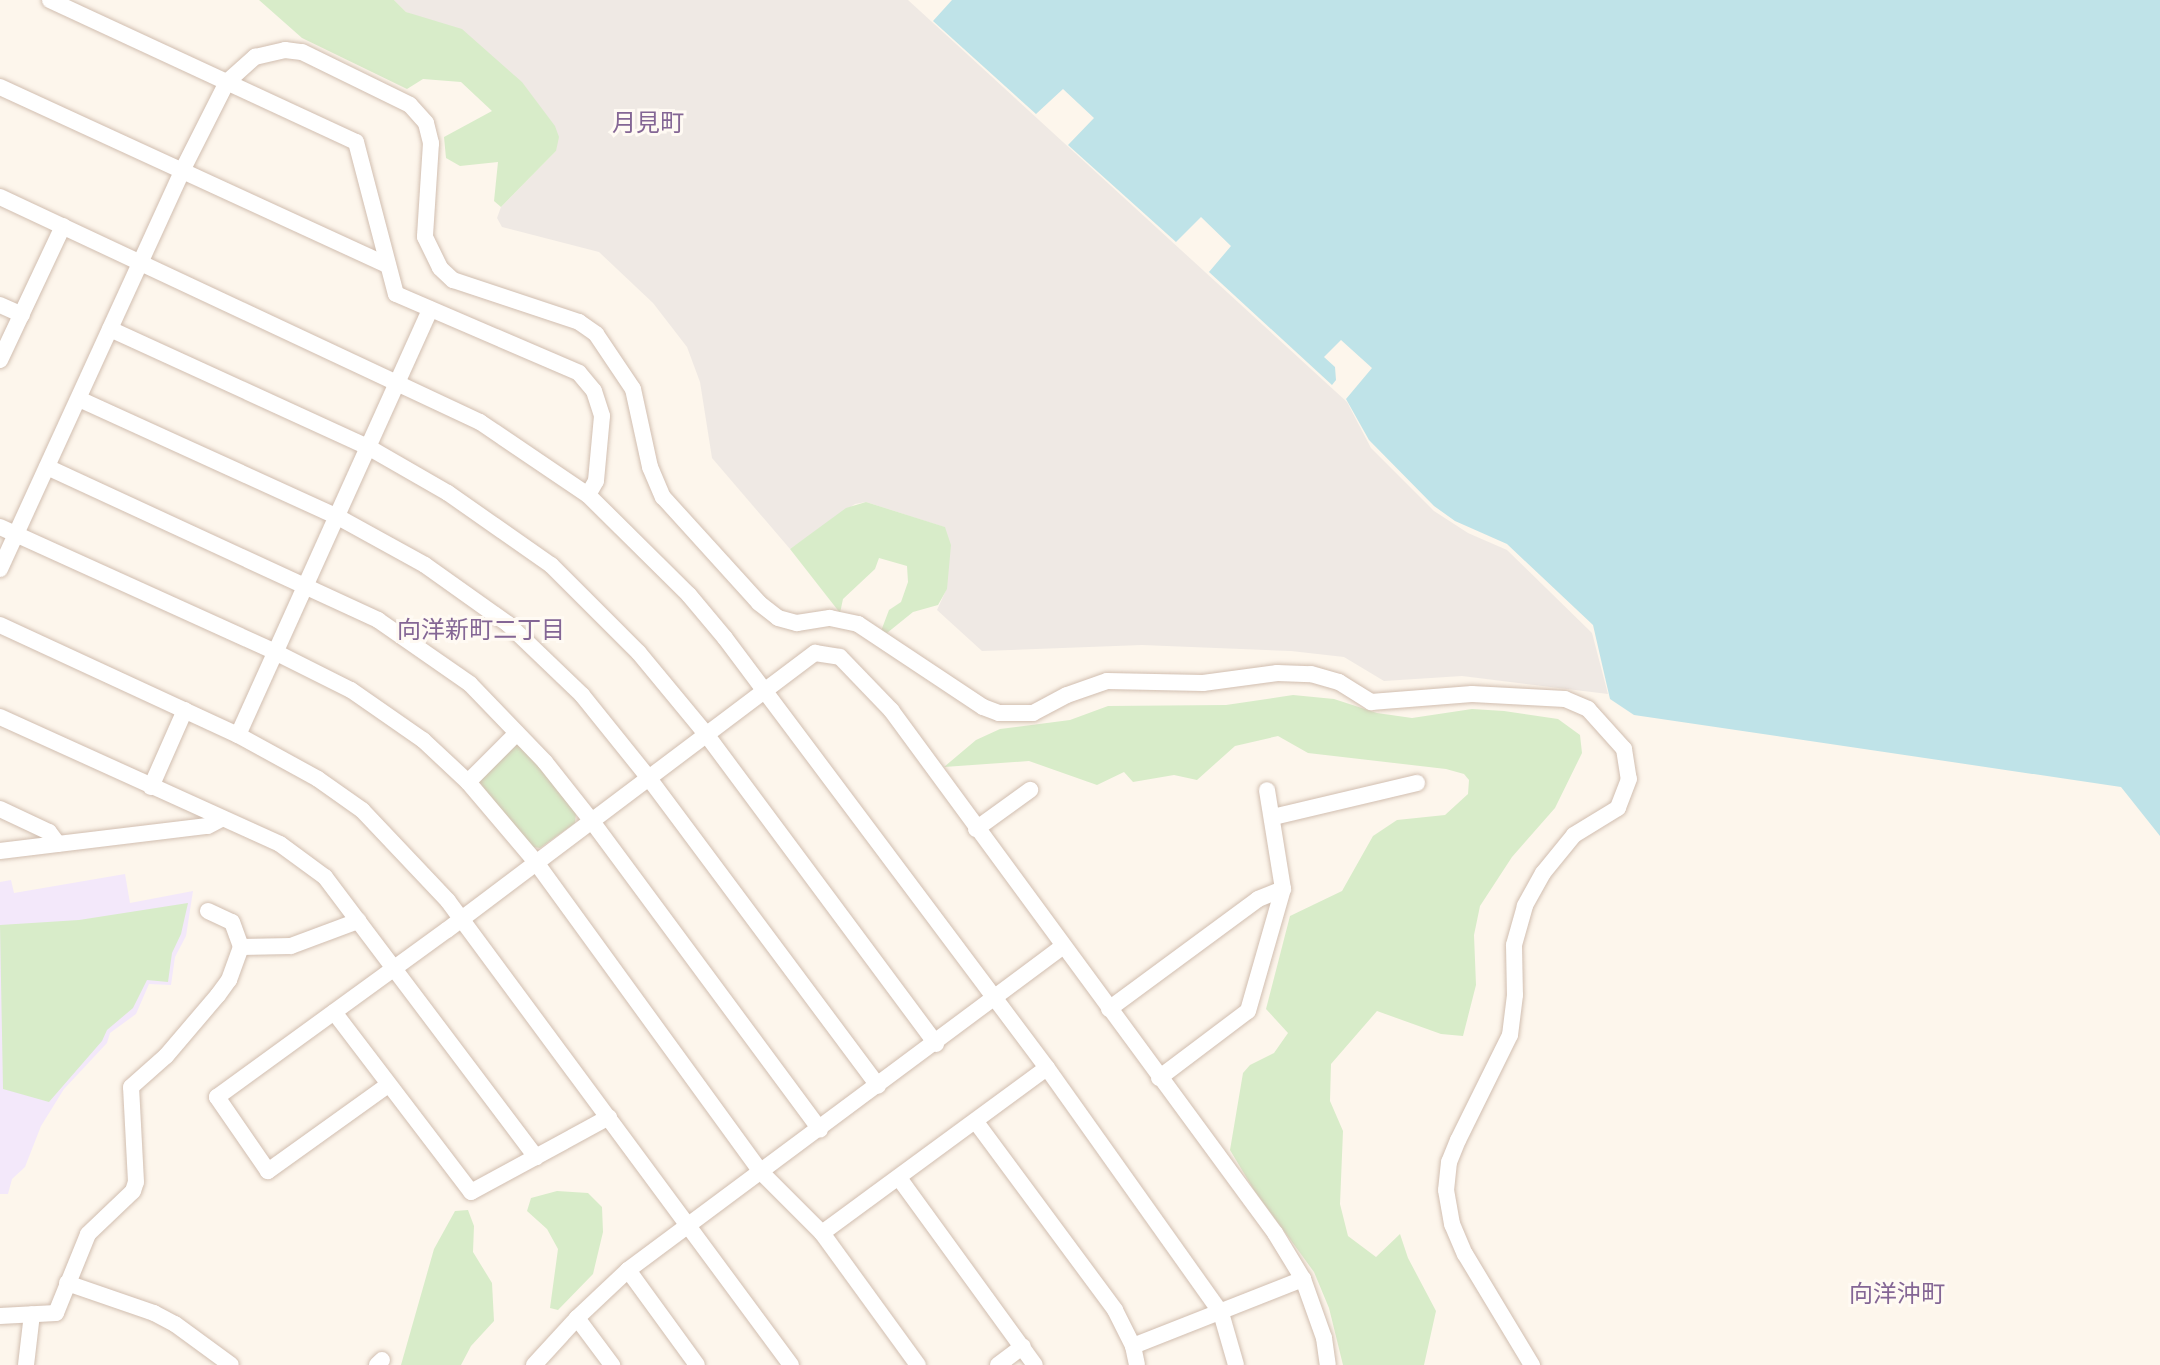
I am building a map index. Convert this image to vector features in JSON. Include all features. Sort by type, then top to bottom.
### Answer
[{"type":"street","points":[[50,0],[356,142],[396,294],[579,373],[594,391],[602,416],[596,481],[588,495]]},
{"type":"street","points":[[0,569],[182,171],[227,82],[255,57],[285,50],[302,52],[410,105],[426,123],[431,143],[425,237],[440,268],[453,280],[579,322],[596,334],[633,389],[650,467],[663,497],[759,603],[778,618],[797,623],[830,618],[858,624],[983,707],[999,713],[1033,713],[1067,695],[1107,681],[1203,683],[1277,673],[1311,674],[1339,682],[1371,702],[1472,694],[1565,699],[1588,709],[1624,749],[1629,779],[1618,808],[1574,835],[1543,873],[1525,906],[1514,945],[1515,995],[1510,1035],[1449,1162],[1446,1190],[1452,1224],[1465,1254],[1532,1365]]},
{"type":"street","points":[[0,87],[387,265]]},
{"type":"street","points":[[0,197],[480,422],[588,495],[689,595],[766,691],[1047,1068],[1221,1313],[1236,1365]]},
{"type":"street","points":[[0,360],[63,226]]},
{"type":"street","points":[[0,305],[22,315]]},
{"type":"street","points":[[238,735],[400,382],[430,309]]},
{"type":"street","points":[[110,329],[368,447],[448,493],[551,565],[639,653],[706,734],[936,1044]]},
{"type":"street","points":[[79,399],[338,517],[425,565],[508,624],[582,695],[648,777],[878,1086]]},
{"type":"street","points":[[47,467],[378,620],[457,674],[517,733],[591,820],[820,1129]]},
{"type":"street","points":[[0,527],[275,652],[351,690],[423,740],[468,782],[535,861],[760,1171],[822,1233],[918,1365]]},
{"type":"street","points":[[0,625],[238,735],[318,779],[362,810],[417,866],[461,919],[791,1365]]},
{"type":"street","points":[[388,1085],[268,1171],[217,1097],[461,919],[815,653],[840,657],[891,710],[1062,947],[1275,1233],[1303,1279],[1324,1338],[1328,1365]]},
{"type":"street","points":[[151,787],[185,710]]},
{"type":"street","points":[[0,717],[280,844],[325,877],[536,1157]]},
{"type":"street","points":[[468,782],[517,733]]},
{"type":"street","points":[[1273,817],[1417,783]]},
{"type":"street","points":[[976,829],[1030,790]]},
{"type":"street","points":[[1159,1078],[1248,1011],[1283,889],[1267,790]]},
{"type":"street","points":[[0,809],[49,832],[58,844]]},
{"type":"street","points":[[0,851],[208,826],[221,819]]},
{"type":"street","points":[[1109,1009],[1250,905],[1283,889]]},
{"type":"street","points":[[0,1316],[56,1313],[88,1234],[133,1191],[136,1182],[131,1087],[166,1056],[218,995],[229,980],[241,947],[232,922],[208,911]]},
{"type":"street","points":[[241,947],[291,946],[358,921]]},
{"type":"street","points":[[534,1365],[577,1318],[628,1270],[936,1044],[1062,947]]},
{"type":"street","points":[[334,1012],[471,1192],[609,1117]]},
{"type":"street","points":[[822,1233],[1047,1068]]},
{"type":"street","points":[[976,1122],[1115,1310],[1133,1346],[1137,1365]]},
{"type":"street","points":[[899,1178],[1035,1365]]},
{"type":"street","points":[[628,1270],[697,1365]]},
{"type":"street","points":[[1133,1346],[1303,1279]]},
{"type":"street","points":[[67,1283],[154,1313],[228,1364]]},
{"type":"street","points":[[26,1365],[32,1314]]},
{"type":"street","points":[[577,1318],[612,1365]]},
{"type":"street","points":[[998,1365],[1023,1346]]},
{"type":"shaded area","points":[[394,0],[908,0],[1347,402],[1371,448],[1434,511],[1468,533],[1507,550],[1592,633],[1608,694],[1462,676],[1384,681],[1344,657],[1291,651],[1142,645],[982,651],[937,610],[947,588],[944,527],[866,502],[855,504],[790,549],[712,458],[700,382],[687,347],[653,303],[599,252],[502,227],[497,218],[501,207],[556,151],[424,19],[406,12]]},
{"type":"shaded area","points":[[125,874],[130,903],[193,891],[186,936],[175,957],[171,985],[149,984],[136,1014],[110,1033],[107,1043],[64,1089],[41,1126],[25,1167],[12,1179],[8,1194],[0,1194],[0,882],[11,880],[14,893]]},
{"type":"green space","points":[[259,0],[394,0],[406,12],[462,29],[522,82],[555,126],[559,137],[556,151],[501,207],[494,201],[498,162],[460,166],[446,158],[444,137],[492,111],[461,82],[423,79],[407,89],[302,38]]},
{"type":"green space","points":[[866,502],[945,527],[951,545],[947,589],[938,605],[913,612],[887,633],[881,631],[889,610],[901,602],[908,582],[907,566],[879,558],[875,569],[843,599],[840,613],[790,549],[846,508]]},
{"type":"green space","points":[[1293,695],[1334,699],[1377,713],[1412,718],[1472,709],[1504,711],[1558,719],[1580,735],[1582,753],[1555,808],[1512,857],[1480,906],[1474,935],[1476,985],[1463,1036],[1441,1034],[1377,1011],[1331,1064],[1330,1101],[1343,1131],[1340,1204],[1348,1236],[1376,1257],[1400,1234],[1408,1258],[1436,1311],[1424,1365],[1343,1365],[1329,1308],[1314,1272],[1254,1190],[1230,1150],[1243,1073],[1250,1065],[1274,1053],[1288,1033],[1266,1009],[1290,916],[1342,891],[1373,836],[1397,820],[1445,815],[1468,794],[1469,780],[1464,774],[1446,769],[1308,753],[1278,736],[1235,746],[1197,780],[1174,775],[1133,782],[1124,772],[1097,785],[1029,761],[944,767],[976,740],[1000,729],[1070,720],[1108,706],[1226,705]]},
{"type":"green space","points":[[511,744],[520,744],[576,813],[575,823],[540,848],[532,847],[480,783],[480,777]]},
{"type":"green space","points":[[188,903],[181,934],[172,953],[168,982],[147,980],[133,1008],[107,1030],[102,1041],[49,1102],[3,1089],[0,925],[79,920]]},
{"type":"green space","points":[[557,1191],[588,1193],[602,1207],[603,1232],[593,1274],[558,1310],[550,1308],[558,1249],[547,1229],[527,1211],[531,1198]]},
{"type":"green space","points":[[468,1210],[474,1226],[473,1252],[492,1283],[494,1321],[471,1346],[461,1365],[401,1365],[434,1249],[455,1211]]},
{"type":"water","points":[[952,0],[2160,0],[2160,836],[2121,787],[1634,715],[1610,699],[1593,625],[1507,544],[1455,521],[1434,506],[1369,440],[1346,399],[1372,368],[1341,340],[1324,357],[1335,367],[1336,380],[1332,385],[1209,272],[1231,246],[1201,217],[1176,242],[1068,145],[1094,118],[1063,89],[1036,114],[933,21]]},
{"type":"district","name":"月見町","points":[[648,125]]},
{"type":"district","name":"向洋新町二丁目","points":[[481,632]]},
{"type":"district","name":"向洋沖町","points":[[1897,1296]]}]
